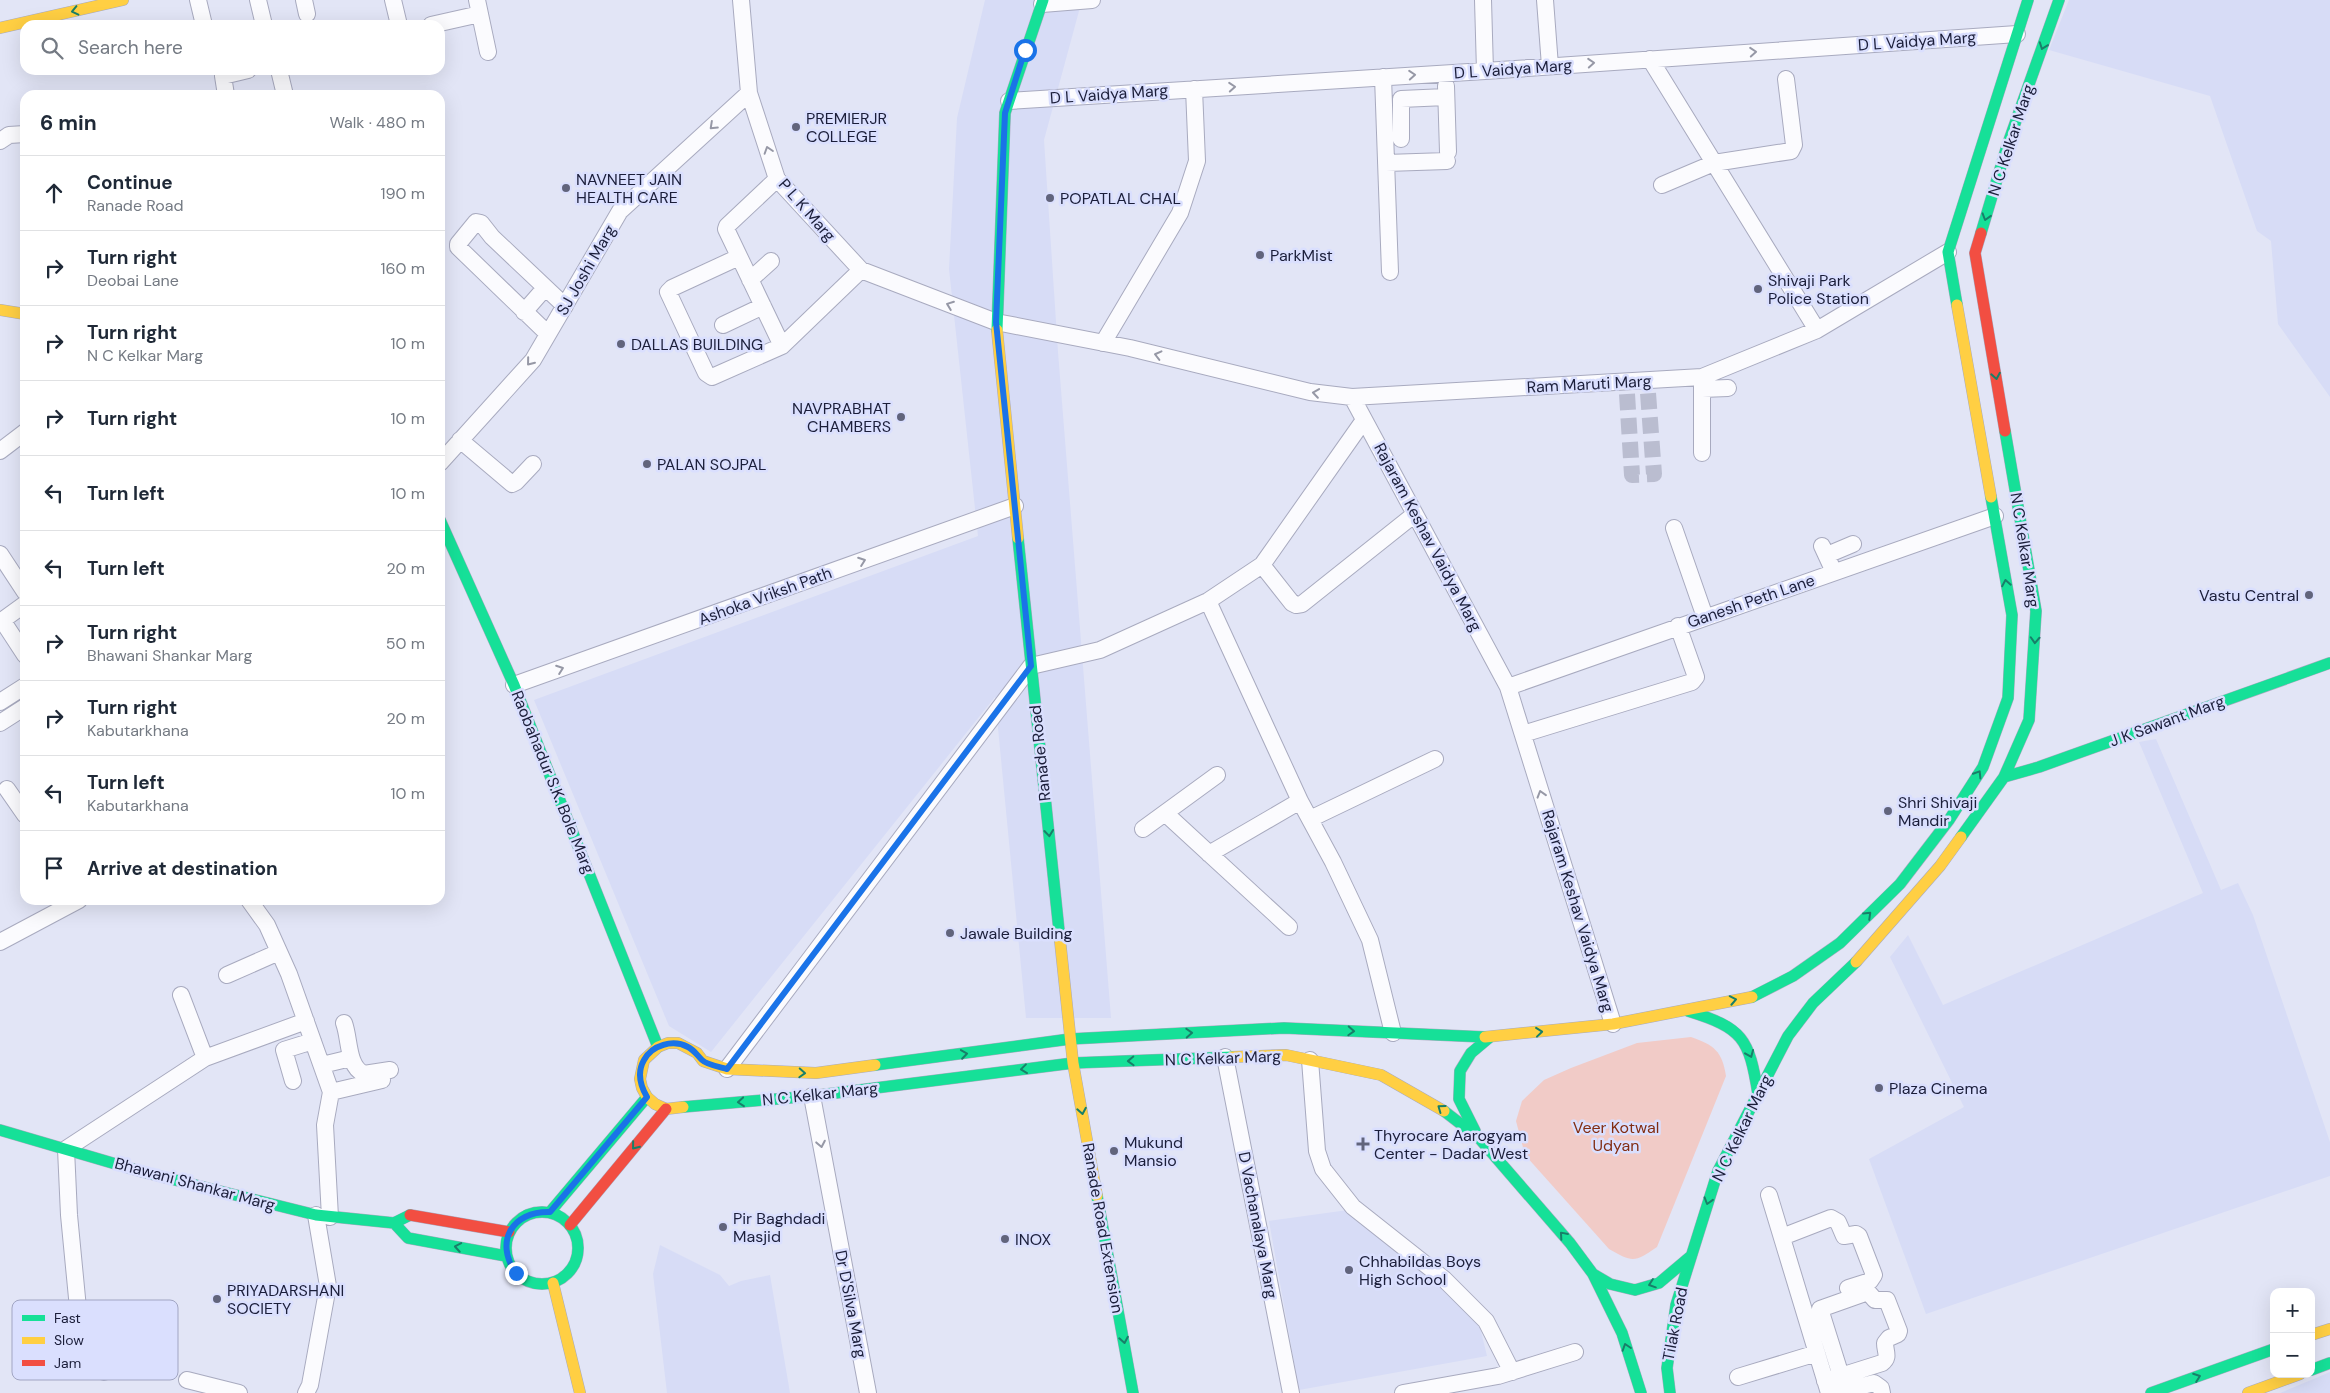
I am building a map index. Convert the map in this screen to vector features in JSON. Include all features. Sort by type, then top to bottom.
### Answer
[{"type":"main road","points":[[35,20],[123,0]]},
{"type":"main road","name":"N C Kelkar Marg","points":[[658,1047],[668,1043],[678,1043],[696,1053],[702,1061],[727,1069],[816,1073],[1070,1040],[1284,1028],[1490,1037],[1613,1024],[1755,996],[1793,976],[1840,943],[1900,884],[1949,820],[1983,767],[2008,698],[2012,615],[1948,252],[2028,0]]},
{"type":"main road","name":"N C Kelkar Marg","points":[[666,1109],[812,1096],[1072,1063],[1286,1055],[1381,1075],[1437,1104],[1479,1138],[1570,1243],[1593,1274],[1610,1284],[1635,1290],[1659,1283],[1691,1256],[1718,1171],[1788,1036],[1813,1003],[1866,953],[1940,866],[2004,777],[2029,720],[2036,611],[1975,253],[2007,146],[2059,0]]},
{"type":"main road","name":"Ranade Road","points":[[1043,2],[1005,113],[996,322],[1072,1063]]},
{"type":"main road","points":[[0,28],[20,23]]},
{"type":"main road","points":[[0,310],[20,313]]},
{"type":"main road","name":"Raobahadur S.K. Bole Marg","points":[[445,531],[514,685],[658,1047]]},
{"type":"main road","name":"J K Sawant Marg","points":[[2004,777],[2039,767],[2330,663]]},
{"type":"main road","points":[[1685,1010],[1722,1021],[1742,1035],[1753,1061],[1758,1094]]},
{"type":"main road","points":[[1479,1138],[1459,1099],[1460,1071],[1471,1053],[1490,1037]]},
{"type":"main road","points":[[570,1225],[666,1109],[647,1097],[641,1085],[641,1069],[650,1052],[658,1047]]},
{"type":"main road","name":"Ranade Road Extension","points":[[1072,1063],[1133,1393]]},
{"type":"main road","points":[[550,1212],[647,1097]]},
{"type":"main road","name":"Bhawani Shankar Marg","points":[[0,1130],[142,1172],[323,1216],[394,1223],[412,1214],[509,1232]]},
{"type":"main road","points":[[550,1212],[561,1217],[570,1225],[577,1238],[579,1252],[575,1265],[566,1276],[553,1283],[533,1283],[524,1280],[510,1265],[506,1256],[506,1244],[509,1232],[516,1222],[526,1215],[550,1212]]},
{"type":"main road","points":[[394,1223],[408,1238],[506,1256]]},
{"type":"main road","name":"Tilak Road","points":[[1670,1393],[1667,1368],[1676,1305],[1691,1256]]},
{"type":"main road","points":[[1593,1274],[1622,1333],[1641,1393]]},
{"type":"main road","points":[[553,1283],[580,1393]]},
{"type":"main road","points":[[2315,1334],[2330,1329]]},
{"type":"main road","points":[[2151,1393],[2270,1350]]},
{"type":"main road","points":[[2315,1369],[2330,1364]]},
{"type":"main road","points":[[2248,1393],[2289,1378]]},
{"type":"street","points":[[198,0],[203,20]]},
{"type":"street","points":[[258,0],[263,20]]},
{"type":"street","points":[[264,0],[268,20]]},
{"type":"street","points":[[393,0],[398,20]]},
{"type":"street","name":"P L K Marg","points":[[741,0],[749,93],[777,179],[861,270],[996,322]]},
{"type":"street","points":[[1043,2],[1092,0]]},
{"type":"street","points":[[1483,0],[1485,71]]},
{"type":"street","points":[[1545,0],[1550,66]]},
{"type":"street","points":[[444,20],[478,7],[488,52]]},
{"type":"street","name":"D L Vaidya Marg","points":[[1009,100],[1485,71],[2017,34]]},
{"type":"street","points":[[1650,59],[1817,330]]},
{"type":"street","points":[[1386,163],[1448,157],[1439,74]]},
{"type":"street","points":[[225,90],[223,76],[227,75]]},
{"type":"street","points":[[280,75],[284,90]]},
{"type":"street","points":[[1383,77],[1386,163],[1395,224],[1390,272]]},
{"type":"street","points":[[1662,185],[1714,163],[1787,153],[1793,149],[1786,80]]},
{"type":"street","points":[[1103,342],[1180,213],[1197,161],[1194,89]]},
{"type":"street","name":"SJ Joshi Marg","points":[[445,456],[533,360],[620,211],[749,93]]},
{"type":"street","points":[[1401,139],[1401,100],[1441,97]]},
{"type":"street","points":[[0,141],[9,135],[20,134]]},
{"type":"street","points":[[777,179],[726,229],[782,346]]},
{"type":"street","points":[[548,334],[458,247],[460,241],[476,222],[481,223],[565,306]]},
{"type":"street","name":"Ram Maruti Marg","points":[[1352,397],[1702,383],[1817,330],[1948,252]]},
{"type":"street","points":[[739,257],[672,288],[668,296],[709,376],[712,377],[782,346],[861,270]]},
{"type":"street","points":[[750,280],[771,261]]},
{"type":"street","points":[[524,312],[545,288]]},
{"type":"street","points":[[723,325],[763,306]]},
{"type":"street","points":[[996,322],[1103,342],[1310,392],[1352,397]]},
{"type":"street","points":[[1702,453],[1702,383],[1728,388]]},
{"type":"street","name":"Rajaram Keshav Vaidya Marg","points":[[1352,397],[1508,687],[1613,1024]]},
{"type":"street","points":[[727,1069],[1031,666],[1100,650],[1208,601],[1262,564],[1364,420]]},
{"type":"street","points":[[0,451],[20,436]]},
{"type":"street","points":[[460,440],[512,484],[533,464]]},
{"type":"street","name":"Ashoka Vriksh Path","points":[[514,685],[1015,506]]},
{"type":"street","points":[[1262,564],[1292,603],[1296,605],[1302,604],[1415,514]]},
{"type":"street","name":"Ganesh Peth Lane","points":[[1508,687],[1995,516]]},
{"type":"street","points":[[1674,528],[1705,618]]},
{"type":"street","points":[[1846,568],[1839,547],[1846,568]]},
{"type":"street","points":[[0,554],[20,584]]},
{"type":"street","points":[[1208,601],[1300,801],[1333,862],[1370,940],[1393,1033]]},
{"type":"street","points":[[20,608],[1,621],[20,648]]},
{"type":"street","points":[[1523,734],[1692,682],[1696,677],[1678,626]]},
{"type":"street","points":[[0,702],[20,689]]},
{"type":"street","points":[[0,723],[20,710]]},
{"type":"street","points":[[1310,819],[1435,759]]},
{"type":"street","points":[[1143,829],[1217,775]]},
{"type":"street","points":[[7,789],[20,808]]},
{"type":"street","points":[[1209,854],[1300,801]]},
{"type":"street","points":[[1165,813],[1289,927]]},
{"type":"street","points":[[0,942],[70,905]]},
{"type":"street","points":[[253,905],[267,925],[279,952],[331,1092],[325,1125],[323,1216],[328,1286],[310,1385],[306,1393]]},
{"type":"street","points":[[227,975],[279,952]]},
{"type":"street","points":[[181,996],[205,1058]]},
{"type":"street","points":[[77,1300],[69,1215],[66,1149],[205,1058],[306,1021]]},
{"type":"street","points":[[331,1092],[388,1075],[364,1074],[357,1070],[351,1058],[344,1023]]},
{"type":"street","points":[[293,1081],[284,1050],[313,1041]]},
{"type":"street","name":"D Vachanalaya Marg","points":[[1225,1057],[1291,1393]]},
{"type":"street","points":[[319,1063],[351,1058]]},
{"type":"street","points":[[1310,1060],[1317,1150],[1323,1169],[1353,1207],[1444,1279],[1486,1321],[1512,1372]]},
{"type":"street","name":"Dr D'Silva Marg","points":[[812,1096],[868,1393]]},
{"type":"street","points":[[1769,1195],[1817,1353],[1832,1386]]},
{"type":"street","points":[[1782,1236],[1831,1218],[1838,1222],[1844,1236],[1856,1234],[1860,1236],[1874,1275],[1870,1281],[1817,1297]]},
{"type":"street","points":[[1868,1292],[1875,1300],[1887,1300],[1899,1331],[1898,1334],[1889,1338],[1885,1343],[1888,1355],[1886,1360],[1832,1386],[1820,1309],[1868,1292]]},
{"type":"street","points":[[1403,1393],[1498,1376],[1575,1352]]},
{"type":"street","points":[[1738,1377],[1817,1353]]},
{"type":"street","points":[[187,1380],[239,1393]]},
{"type":"street","points":[[1832,1386],[1874,1383],[1881,1388],[1882,1393]]},
{"type":"shaded area","points":[[985,0],[1082,0],[1044,140],[1058,352],[1111,1018],[1026,1018],[995,697],[711,1052],[669,1026],[534,700],[978,536],[949,269],[957,118]]},
{"type":"shaded area","points":[[2069,0],[2330,0],[2330,397],[2278,324],[2271,241],[2257,231],[2210,96],[2049,50]]},
{"type":"shaded area","points":[[2156,739],[2221,890],[2238,883],[2253,915],[2330,1142],[2330,1176],[1926,1314],[1869,1159],[1964,1107],[1890,957],[1908,935],[1943,1005],[2203,893],[2139,742]]},
{"type":"shaded area","name":"Chhabildas Boys High School","points":[[1348,1210],[1478,1319],[1487,1356],[1299,1390],[1269,1221]]},
{"type":"shaded area","points":[[660,1245],[720,1275],[729,1286],[741,1281],[770,1275],[790,1393],[667,1393],[653,1274]]},
{"type":"shaded area","points":[[2330,1372],[2330,1393],[2280,1393]]},
{"type":"green space","name":"Veer Kotwal Udyan","points":[[1691,1037],[1706,1043],[1716,1050],[1722,1060],[1726,1076],[1657,1247],[1638,1258],[1624,1257],[1609,1249],[1525,1155],[1516,1121],[1522,1101],[1544,1080],[1637,1043]]},
{"type":"tunnel","points":[[1627,394],[1632,475],[1654,474],[1648,393]]},
{"type":"traffic: fast","points":[[997,330],[1005,113],[1043,0]]},
{"type":"traffic: fast","points":[[1957,305],[1948,252],[2028,0]]},
{"type":"traffic: fast","points":[[1981,233],[2007,146],[2059,0]]},
{"type":"traffic: fast","points":[[1961,837],[2004,777],[2029,720],[2036,611],[2005,431]]},
{"type":"traffic: fast","points":[[1752,997],[1793,976],[1840,943],[1900,884],[1949,820],[1983,767],[2008,698],[2012,615],[1991,497]]},
{"type":"traffic: fast","points":[[445,531],[514,685],[658,1047]]},
{"type":"traffic: fast","points":[[1018,538],[1060,940]]},
{"type":"traffic: fast","points":[[2004,777],[2039,767],[2330,663]]},
{"type":"traffic: fast","points":[[1670,1393],[1667,1368],[1676,1305],[1718,1171],[1788,1036],[1813,1003],[1856,962]]},
{"type":"traffic: fast","points":[[1688,1011],[1721,1023],[1740,1038],[1751,1060],[1758,1094]]},
{"type":"traffic: fast","points":[[875,1065],[1070,1039],[1284,1028],[1485,1037]]},
{"type":"traffic: fast","points":[[1475,1131],[1459,1099],[1460,1071],[1471,1053],[1490,1037]]},
{"type":"traffic: fast","points":[[683,1107],[812,1096],[1073,1063],[1232,1057]]},
{"type":"traffic: fast","points":[[550,1212],[647,1097]]},
{"type":"traffic: fast","points":[[1444,1111],[1479,1138],[1570,1243],[1593,1274],[1610,1284],[1635,1290],[1659,1283],[1691,1256]]},
{"type":"traffic: fast","points":[[0,1130],[143,1172],[316,1215],[394,1223],[410,1215]]},
{"type":"traffic: fast","points":[[1097,1196],[1133,1393]]},
{"type":"traffic: fast","points":[[542,1212],[556,1215],[568,1222],[575,1234],[578,1248],[575,1262],[568,1274],[556,1281],[542,1284],[528,1281],[516,1274],[509,1262],[506,1248],[509,1234],[516,1222],[528,1215],[542,1212]]},
{"type":"traffic: fast","points":[[394,1223],[408,1238],[506,1256]]},
{"type":"traffic: fast","points":[[1593,1274],[1622,1333],[1641,1393]]},
{"type":"traffic: fast","points":[[2151,1393],[2270,1350]]},
{"type":"traffic: fast","points":[[2315,1369],[2330,1363]]},
{"type":"traffic: slow","points":[[35,20],[123,0]]},
{"type":"traffic: slow","points":[[0,28],[20,23]]},
{"type":"traffic: slow","points":[[1957,305],[1991,497]]},
{"type":"traffic: slow","points":[[0,310],[20,313]]},
{"type":"traffic: slow","points":[[997,330],[1018,538]]},
{"type":"traffic: slow","points":[[1856,962],[1940,866],[1961,837]]},
{"type":"traffic: slow","points":[[1060,940],[1073,1063],[1097,1196]]},
{"type":"traffic: slow","points":[[1485,1037],[1613,1024],[1752,997]]},
{"type":"traffic: slow","points":[[683,1107],[666,1109],[655,1104],[647,1097],[642,1088],[640,1079],[644,1060],[658,1047],[668,1043],[678,1043],[697,1053],[703,1061],[727,1069],[816,1073],[875,1065]]},
{"type":"traffic: slow","points":[[1232,1057],[1286,1055],[1381,1075],[1444,1111]]},
{"type":"traffic: slow","points":[[553,1283],[580,1393]]},
{"type":"traffic: slow","points":[[2315,1334],[2330,1329]]},
{"type":"traffic: slow","points":[[2248,1393],[2289,1378]]},
{"type":"traffic: jam","points":[[1981,233],[1975,253],[2005,431]]},
{"type":"traffic: jam","points":[[570,1225],[666,1109]]},
{"type":"traffic: jam","points":[[410,1215],[509,1232]]},
{"type":"place","name":"PREMIERJR COLLEGE","points":[[796,127]]},
{"type":"place","name":"NAVNEET JAIN HEALTH CARE","points":[[566,188]]},
{"type":"place","name":"POPATLAL CHAL","points":[[1050,198]]},
{"type":"place","name":"ParkMist","points":[[1260,255]]},
{"type":"place","name":"Shivaji Park Police Station","points":[[1758,289]]},
{"type":"place","name":"DALLAS BUILDING","points":[[621,344]]},
{"type":"place","name":"NAVPRABHAT CHAMBERS","points":[[901,417]]},
{"type":"place","name":"PALAN SOJPAL","points":[[647,464]]},
{"type":"place","name":"Vastu Central","points":[[2309,595]]},
{"type":"place","name":"Shri Shivaji Mandir","points":[[1888,811]]},
{"type":"place","name":"Jawale Building","points":[[950,933]]},
{"type":"place","name":"Plaza Cinema","points":[[1879,1088]]},
{"type":"place","name":"Thyrocare Aarogyam Center - Dadar West","points":[[1363,1144]]},
{"type":"place","name":"Mukund Mansio","points":[[1114,1151]]},
{"type":"place","name":"Pir Baghdadi Masjid","points":[[723,1227]]},
{"type":"place","name":"INOX","points":[[1005,1239]]},
{"type":"place","name":"Chhabildas Boys High School","points":[[1349,1270]]},
{"type":"place","name":"PRIYADARSHANI SOCIETY","points":[[217,1299]]},
{"type":"route","points":[[516,1273],[506,1256],[509,1232],[516,1222],[526,1215],[550,1212],[647,1097],[640,1079],[644,1060],[650,1052],[668,1043],[678,1043],[688,1046],[702,1061],[727,1069],[1031,666],[996,322],[1005,113],[1025,50]]}]
